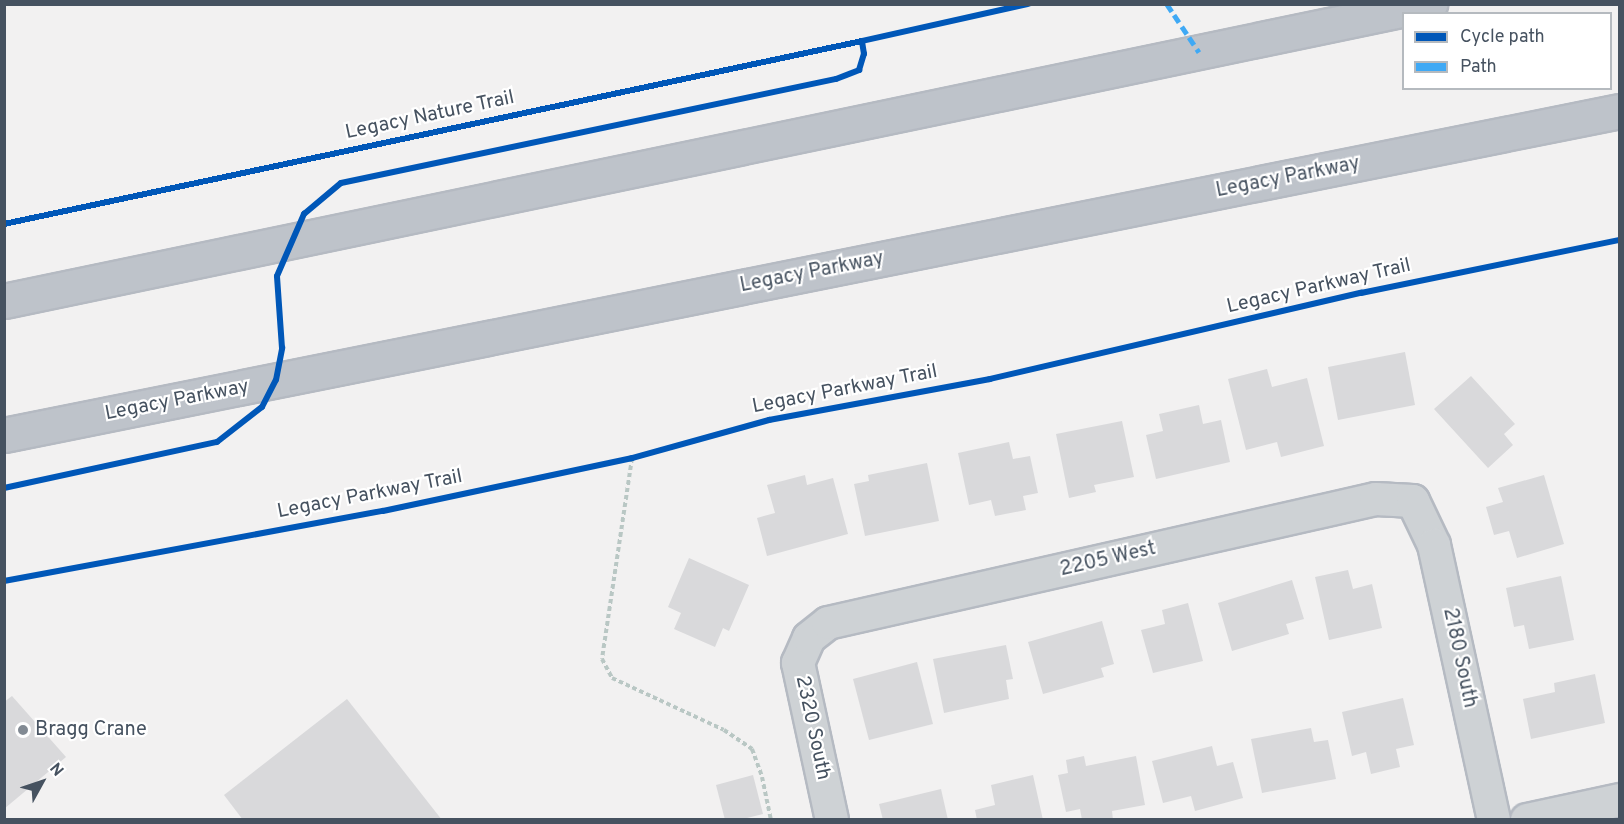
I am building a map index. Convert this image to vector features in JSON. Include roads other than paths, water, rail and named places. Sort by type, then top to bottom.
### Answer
[{"type":"highway","points":[[4,301],[1430,4]]},
{"type":"highway","name":"Legacy Parkway","points":[[4,435],[1620,111]]},
{"type":"street","name":"2205 West","points":[[809,638],[828,623],[840,620],[1376,499],[1413,501]]},
{"type":"street","name":"2180 South","points":[[1413,501],[1434,545],[1494,819]]},
{"type":"street","name":"2320 South","points":[[809,638],[798,663],[832,819]]},
{"type":"street","points":[[1527,819],[1620,800]]},
{"type":"place","name":"Bragg Crane","points":[[23,730]]}]
